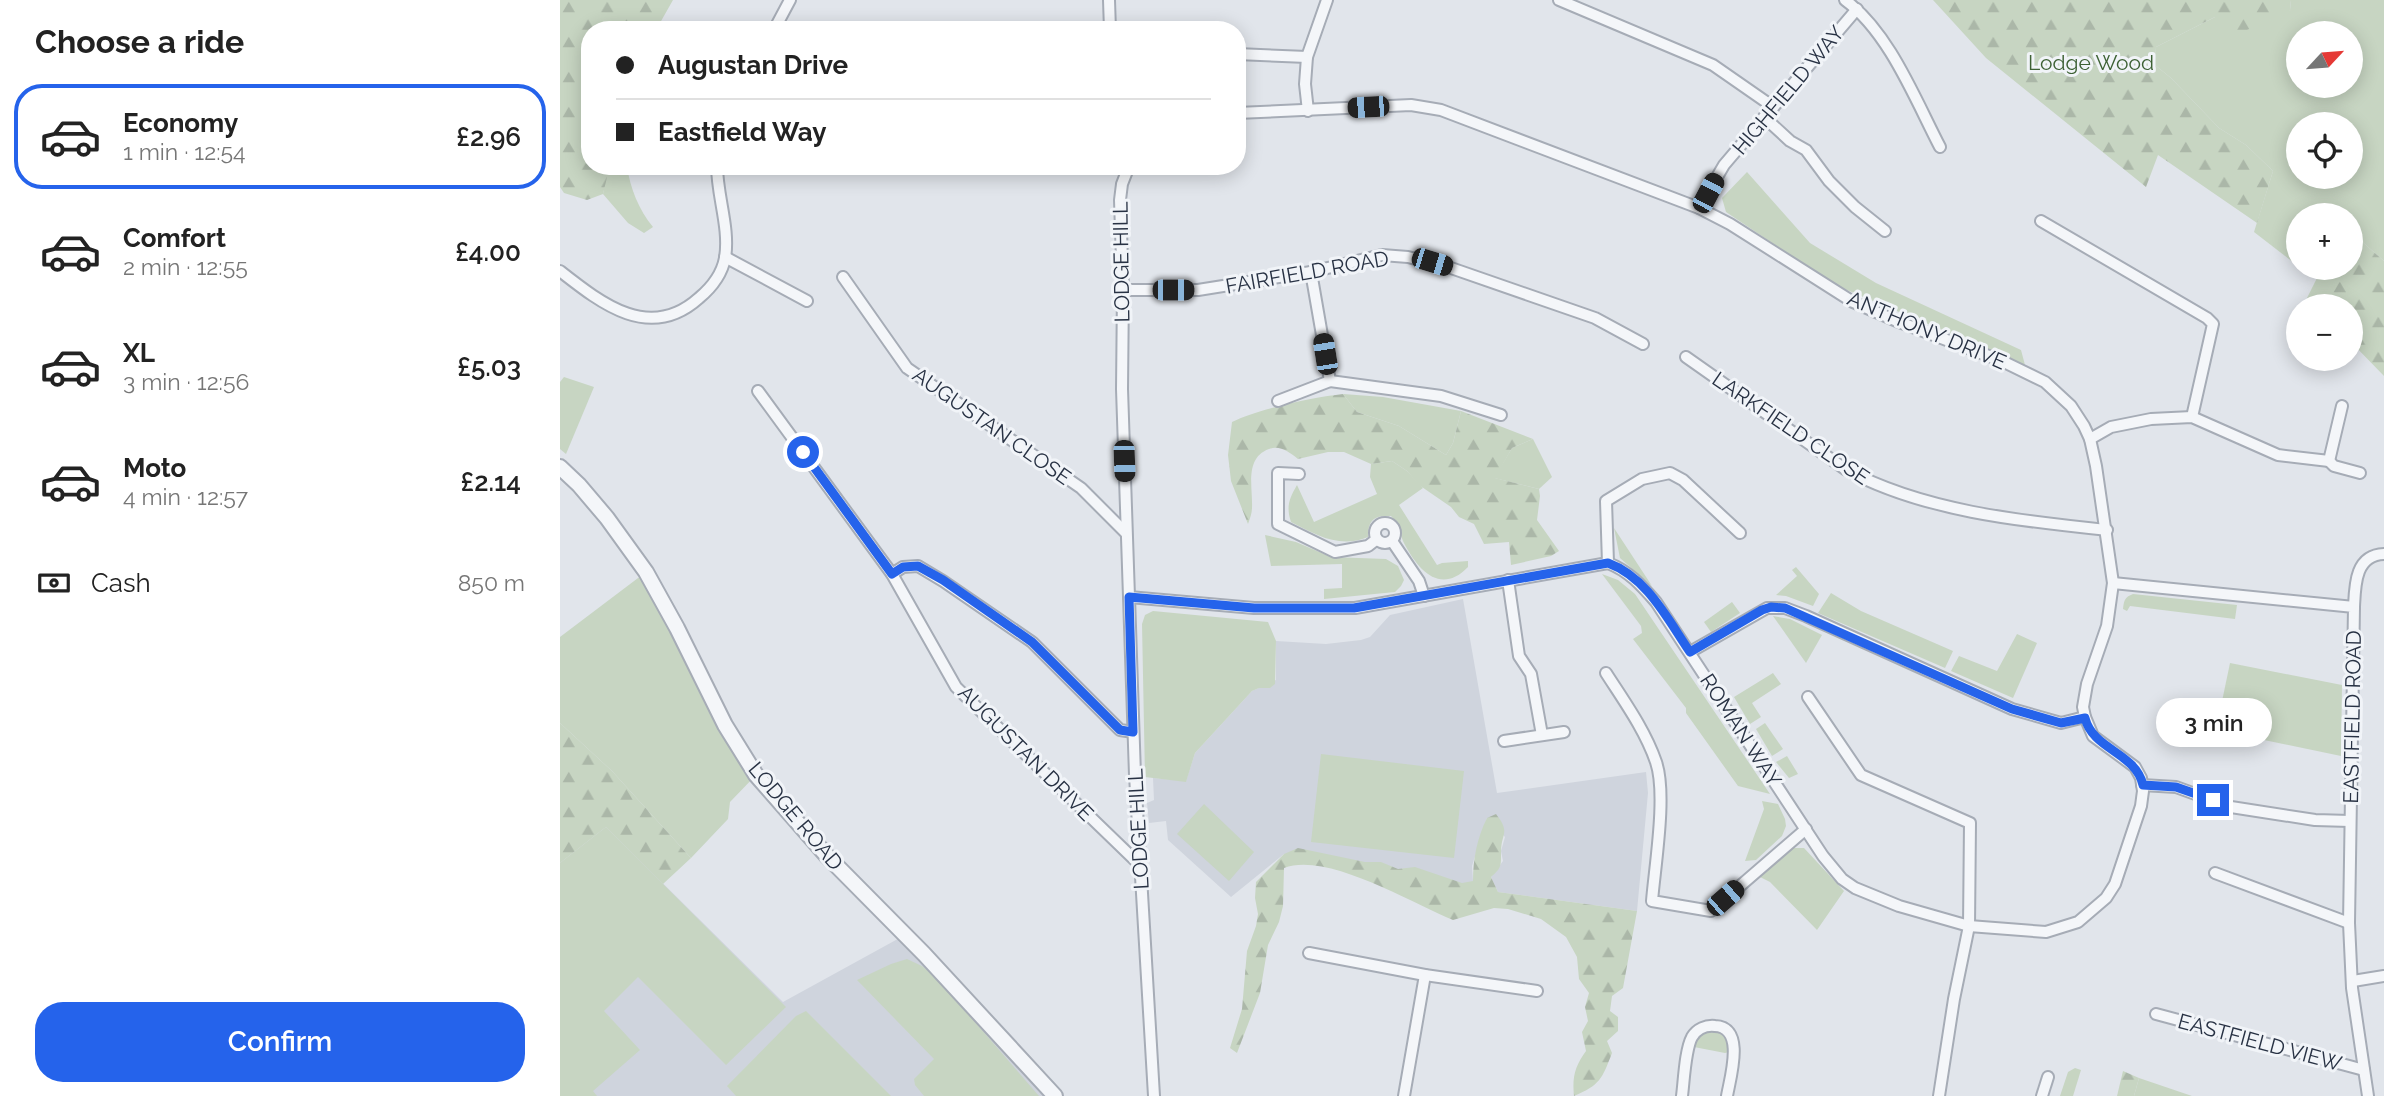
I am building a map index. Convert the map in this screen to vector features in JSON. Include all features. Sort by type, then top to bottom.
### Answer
[{"type":"street","points":[[779,21],[790,0]]},
{"type":"street","points":[[1109,0],[1110,21]]},
{"type":"street","points":[[1308,111],[1307,57],[1327,0]]},
{"type":"street","points":[[1559,0],[1713,65],[1772,106]]},
{"type":"street","points":[[1845,0],[1857,9],[1887,49],[1940,147]]},
{"type":"street","name":"HIGHFIELD WAY","points":[[1699,208],[1724,165],[1857,9]]},
{"type":"street","points":[[1246,54],[1307,57]]},
{"type":"street","name":"ANTHONY DRIVE","points":[[1246,113],[1411,105],[1441,110],[1699,208],[1730,224],[1853,302],[2002,361],[2045,382],[2071,406],[2090,439],[2107,530],[2113,583],[2107,626],[2087,684],[2083,707],[2085,718]]},
{"type":"street","points":[[1763,117],[1790,141],[1806,150],[1829,181],[1885,231]]},
{"type":"street","points":[[560,271],[591,295],[621,313],[642,318],[668,316],[687,309],[706,292],[719,275],[725,257],[725,230],[717,175]]},
{"type":"street","name":"LODGE HILL","points":[[1126,175],[1120,200],[1126,533],[1133,732],[1154,1096]]},
{"type":"street","points":[[2041,222],[2207,318],[2213,324],[2192,417]]},
{"type":"street","name":"FAIRFIELD ROAD","points":[[1123,290],[1198,290],[1311,272],[1382,255],[1420,259],[1595,318],[1643,344]]},
{"type":"street","points":[[725,257],[807,301]]},
{"type":"street","points":[[1311,272],[1330,381]]},
{"type":"street","name":"AUGUSTAN CLOSE","points":[[843,277],[907,368],[1081,488],[1126,533]]},
{"type":"street","name":"LARKFIELD CLOSE","points":[[1686,357],[1834,462],[1870,482],[1931,503],[2107,530]]},
{"type":"street","points":[[1278,401],[1330,381],[1440,396],[1502,415]]},
{"type":"street","name":"AUGUSTAN DRIVE","points":[[758,391],[892,574],[956,687],[1140,865]]},
{"type":"street","points":[[2329,461],[2342,406]]},
{"type":"street","points":[[2090,439],[2111,427],[2151,419],[2192,417],[2278,455],[2329,461],[2334,466],[2360,473]]},
{"type":"street","name":"LODGE ROAD","points":[[560,467],[607,518],[646,572],[709,695],[756,775],[827,856],[924,954],[1055,1096]]},
{"type":"street","points":[[1299,474],[1278,473],[1278,524],[1335,552],[1368,546],[1377,539]]},
{"type":"street","points":[[1129,597],[1288,610],[1354,608],[1608,563],[1606,501],[1642,479],[1670,473],[1683,480],[1740,533]]},
{"type":"street","points":[[1386,522],[1395,528],[1392,541],[1382,543],[1377,539],[1376,527],[1386,522]]},
{"type":"street","points":[[1392,541],[1419,581],[1424,597]]},
{"type":"street","points":[[2354,607],[2354,583],[2359,570],[2367,559],[2376,554],[2384,554]]},
{"type":"street","name":"ROMAN WAY","points":[[1608,563],[1620,567],[1641,584],[1656,602],[1833,870],[1848,885],[1899,905],[1969,926],[2046,932],[2070,926],[2089,914],[2106,898],[2115,884],[2141,806],[2143,785]]},
{"type":"street","points":[[892,574],[903,567],[918,566],[943,580],[1032,642],[1120,730],[1133,732]]},
{"type":"street","points":[[1508,580],[1520,656],[1531,674],[1542,735]]},
{"type":"street","name":"EASTFIELD ROAD","points":[[2113,583],[2354,607],[2349,923],[2353,981],[2368,1096]]},
{"type":"street","points":[[1690,652],[1762,610],[1778,606],[2012,709],[2061,723],[2085,718],[2093,736],[2134,766],[2143,785],[2176,787],[2231,807],[2315,820],[2350,821]]},
{"type":"street","points":[[1606,673],[1641,731],[1656,763],[1661,789],[1652,901],[1711,911],[1806,828]]},
{"type":"street","points":[[1808,697],[1861,775],[1970,823],[1969,926],[1939,1096]]},
{"type":"street","points":[[1504,741],[1564,732]]},
{"type":"street","points":[[2215,873],[2349,923]]},
{"type":"street","points":[[1309,953],[1425,975],[1537,991]]},
{"type":"street","points":[[1404,1096],[1425,975]]},
{"type":"street","points":[[2353,981],[2384,976]]},
{"type":"street","name":"EASTFIELD VIEW","points":[[2156,1014],[2364,1070]]},
{"type":"street","points":[[1682,1096],[1690,1042],[1699,1030],[1721,1026],[1726,1029],[1734,1044],[1727,1096]]},
{"type":"street","points":[[2042,1096],[2048,1077]]},
{"type":"shaded area","points":[[1463,599],[1497,793],[1646,772],[1648,793],[1637,911],[1498,892],[1491,877],[1503,861],[1501,851],[1505,837],[1487,818],[1472,866],[1471,889],[1284,854],[1231,897],[1168,840],[1166,821],[1149,823],[1147,803],[1154,800],[1153,778],[1186,781],[1195,753],[1252,691],[1276,680],[1276,641],[1326,644],[1361,640],[1370,637],[1390,615]]},
{"type":"shaded area","points":[[606,827],[783,1002],[905,935],[1055,1096],[560,1096],[560,863]]},
{"type":"green space","points":[[560,0],[673,0],[661,21],[581,21],[581,175],[608,175],[603,194],[587,200],[564,193],[560,187]]},
{"type":"green space","name":"Lodge Wood","points":[[1933,0],[2290,0],[2291,10],[2236,35],[2215,17],[2156,47],[2155,65],[2219,128],[2246,145],[2273,171],[2257,223],[2158,155],[2146,187],[1986,58]]},
{"type":"green space","points":[[2290,0],[2384,0],[2384,261],[2363,242],[2363,203],[2286,203],[2286,257],[2254,232],[2273,171],[2246,145],[2219,128],[2155,65],[2156,47],[2215,17],[2291,10]]},
{"type":"green space","points":[[1747,172],[1810,243],[1876,283],[2021,350],[2025,365],[1835,285],[1726,212],[1722,198]]},
{"type":"green space","points":[[606,175],[629,175],[643,213],[653,227],[644,233],[628,223],[603,194]]},
{"type":"green space","points":[[2363,242],[2384,261],[2384,376],[2363,354],[2363,294],[2309,294],[2316,280],[2363,280]]},
{"type":"green space","points":[[564,377],[594,387],[566,454],[560,449],[560,382]]},
{"type":"green space","points":[[1343,394],[1383,397],[1461,411],[1453,443],[1446,455],[1399,426],[1357,412]]},
{"type":"green space","points":[[1343,394],[1357,412],[1399,426],[1446,455],[1453,443],[1461,411],[1533,439],[1512,448],[1495,478],[1539,489],[1537,520],[1559,551],[1551,556],[1511,565],[1509,542],[1484,544],[1474,524],[1459,517],[1451,507],[1419,485],[1407,471],[1392,461],[1371,464],[1344,452],[1328,452],[1298,459],[1277,448],[1261,453],[1253,466],[1252,510],[1248,524],[1231,481],[1228,455],[1232,422],[1286,404]]},
{"type":"green space","points":[[1533,439],[1552,477],[1539,489],[1494,478],[1512,448]]},
{"type":"green space","points":[[1392,461],[1407,471],[1423,488],[1399,505],[1437,565],[1468,561],[1468,567],[1458,575],[1440,579],[1424,571],[1411,555],[1391,516],[1380,516],[1373,520],[1369,526],[1368,537],[1348,542],[1328,539],[1291,522],[1289,503],[1297,485],[1314,522],[1377,494],[1370,477],[1371,464]]},
{"type":"green space","points":[[1614,528],[1652,586],[1620,558]]},
{"type":"green space","points":[[1265,535],[1296,542],[1331,557],[1386,559],[1398,566],[1404,580],[1395,592],[1324,599],[1324,589],[1342,588],[1342,564],[1271,566]]},
{"type":"green space","points":[[1796,567],[1819,594],[1813,606],[1776,595],[1797,576],[1792,570]]},
{"type":"green space","points":[[646,572],[756,775],[730,802],[728,819],[691,858],[612,771],[560,723],[560,637]]},
{"type":"green space","points":[[1602,574],[1618,580],[1635,594],[1770,794],[1738,786],[1686,713],[1686,708],[1633,639],[1642,633],[1641,626]]},
{"type":"green space","points":[[1831,593],[1861,611],[1953,651],[1945,668],[1818,613]]},
{"type":"green space","points":[[2133,594],[2237,605],[2235,619],[2130,606],[2127,611],[2123,609],[2125,599]]},
{"type":"green space","points":[[1732,602],[1740,613],[1711,632],[1704,622]]},
{"type":"green space","points":[[1153,611],[1268,622],[1276,641],[1275,684],[1270,688],[1252,691],[1195,753],[1186,782],[1145,777],[1142,624],[1145,615]]},
{"type":"green space","points":[[1773,616],[1790,619],[1822,635],[1806,663]]},
{"type":"green space","points":[[2017,634],[2037,643],[2013,698],[1951,671],[1959,656],[1997,671]]},
{"type":"green space","points":[[2230,663],[2342,685],[2341,756],[2216,730]]},
{"type":"green space","points":[[1773,673],[1781,684],[1752,703],[1761,717],[1750,724],[1734,697]]},
{"type":"green space","points":[[560,723],[612,771],[691,858],[663,884],[606,827],[560,863]]},
{"type":"green space","points":[[1765,723],[1783,749],[1772,756],[1756,729]]},
{"type":"green space","points":[[1321,754],[1464,771],[1454,858],[1311,842]]},
{"type":"green space","points":[[1787,756],[1798,774],[1789,778],[1776,762]]},
{"type":"green space","points":[[1762,801],[1778,804],[1786,826],[1782,836],[1756,860],[1745,861],[1764,809]]},
{"type":"green space","points":[[1204,804],[1254,852],[1229,881],[1177,834]]},
{"type":"green space","points":[[1496,814],[1504,829],[1500,866],[1491,877],[1498,892],[1637,911],[1623,988],[1612,996],[1610,1011],[1618,1017],[1618,1031],[1607,1041],[1612,1053],[1595,1084],[1574,1096],[1575,1072],[1586,1051],[1582,1032],[1588,1021],[1585,1007],[1589,993],[1579,979],[1577,957],[1566,937],[1541,919],[1508,909],[1494,908],[1453,920],[1345,872],[1302,865],[1284,868],[1283,906],[1268,945],[1260,993],[1237,1053],[1230,1048],[1242,1009],[1247,951],[1258,914],[1256,882],[1284,854],[1298,848],[1365,862],[1381,862],[1398,869],[1415,867],[1462,883],[1473,881],[1481,833],[1487,818]]},
{"type":"green space","points":[[606,827],[786,1007],[726,1065],[638,977],[604,1011],[640,1050],[593,1091],[597,1096],[560,1096],[560,863]]},
{"type":"green space","points":[[1793,848],[1804,848],[1844,891],[1817,930],[1770,882],[1760,877]]},
{"type":"green space","points":[[907,959],[936,977],[1039,1096],[924,1096],[915,1085],[914,1079],[934,1059],[857,980]]},
{"type":"green space","points":[[806,1011],[891,1096],[736,1096],[727,1086],[796,1016]]},
{"type":"green space","points":[[1714,1030],[1727,1038],[1729,1052],[1694,1047],[1699,1034]]},
{"type":"green space","points":[[2075,1068],[2081,1070],[2073,1096],[2060,1096],[2068,1072]]},
{"type":"green space","points":[[2123,1071],[2139,1078],[2134,1096],[2117,1096]]},
{"type":"green space","points":[[2139,1078],[2192,1096],[2134,1096]]},
{"type":"route","points":[[803,452],[892,574],[903,567],[918,566],[943,580],[1032,642],[1120,730],[1133,732],[1129,597],[1288,610],[1354,608],[1608,563],[1620,567],[1641,584],[1690,652],[1750,616],[1778,606],[2012,709],[2061,723],[2085,718],[2093,736],[2134,766],[2143,785],[2176,787],[2213,800]]}]
